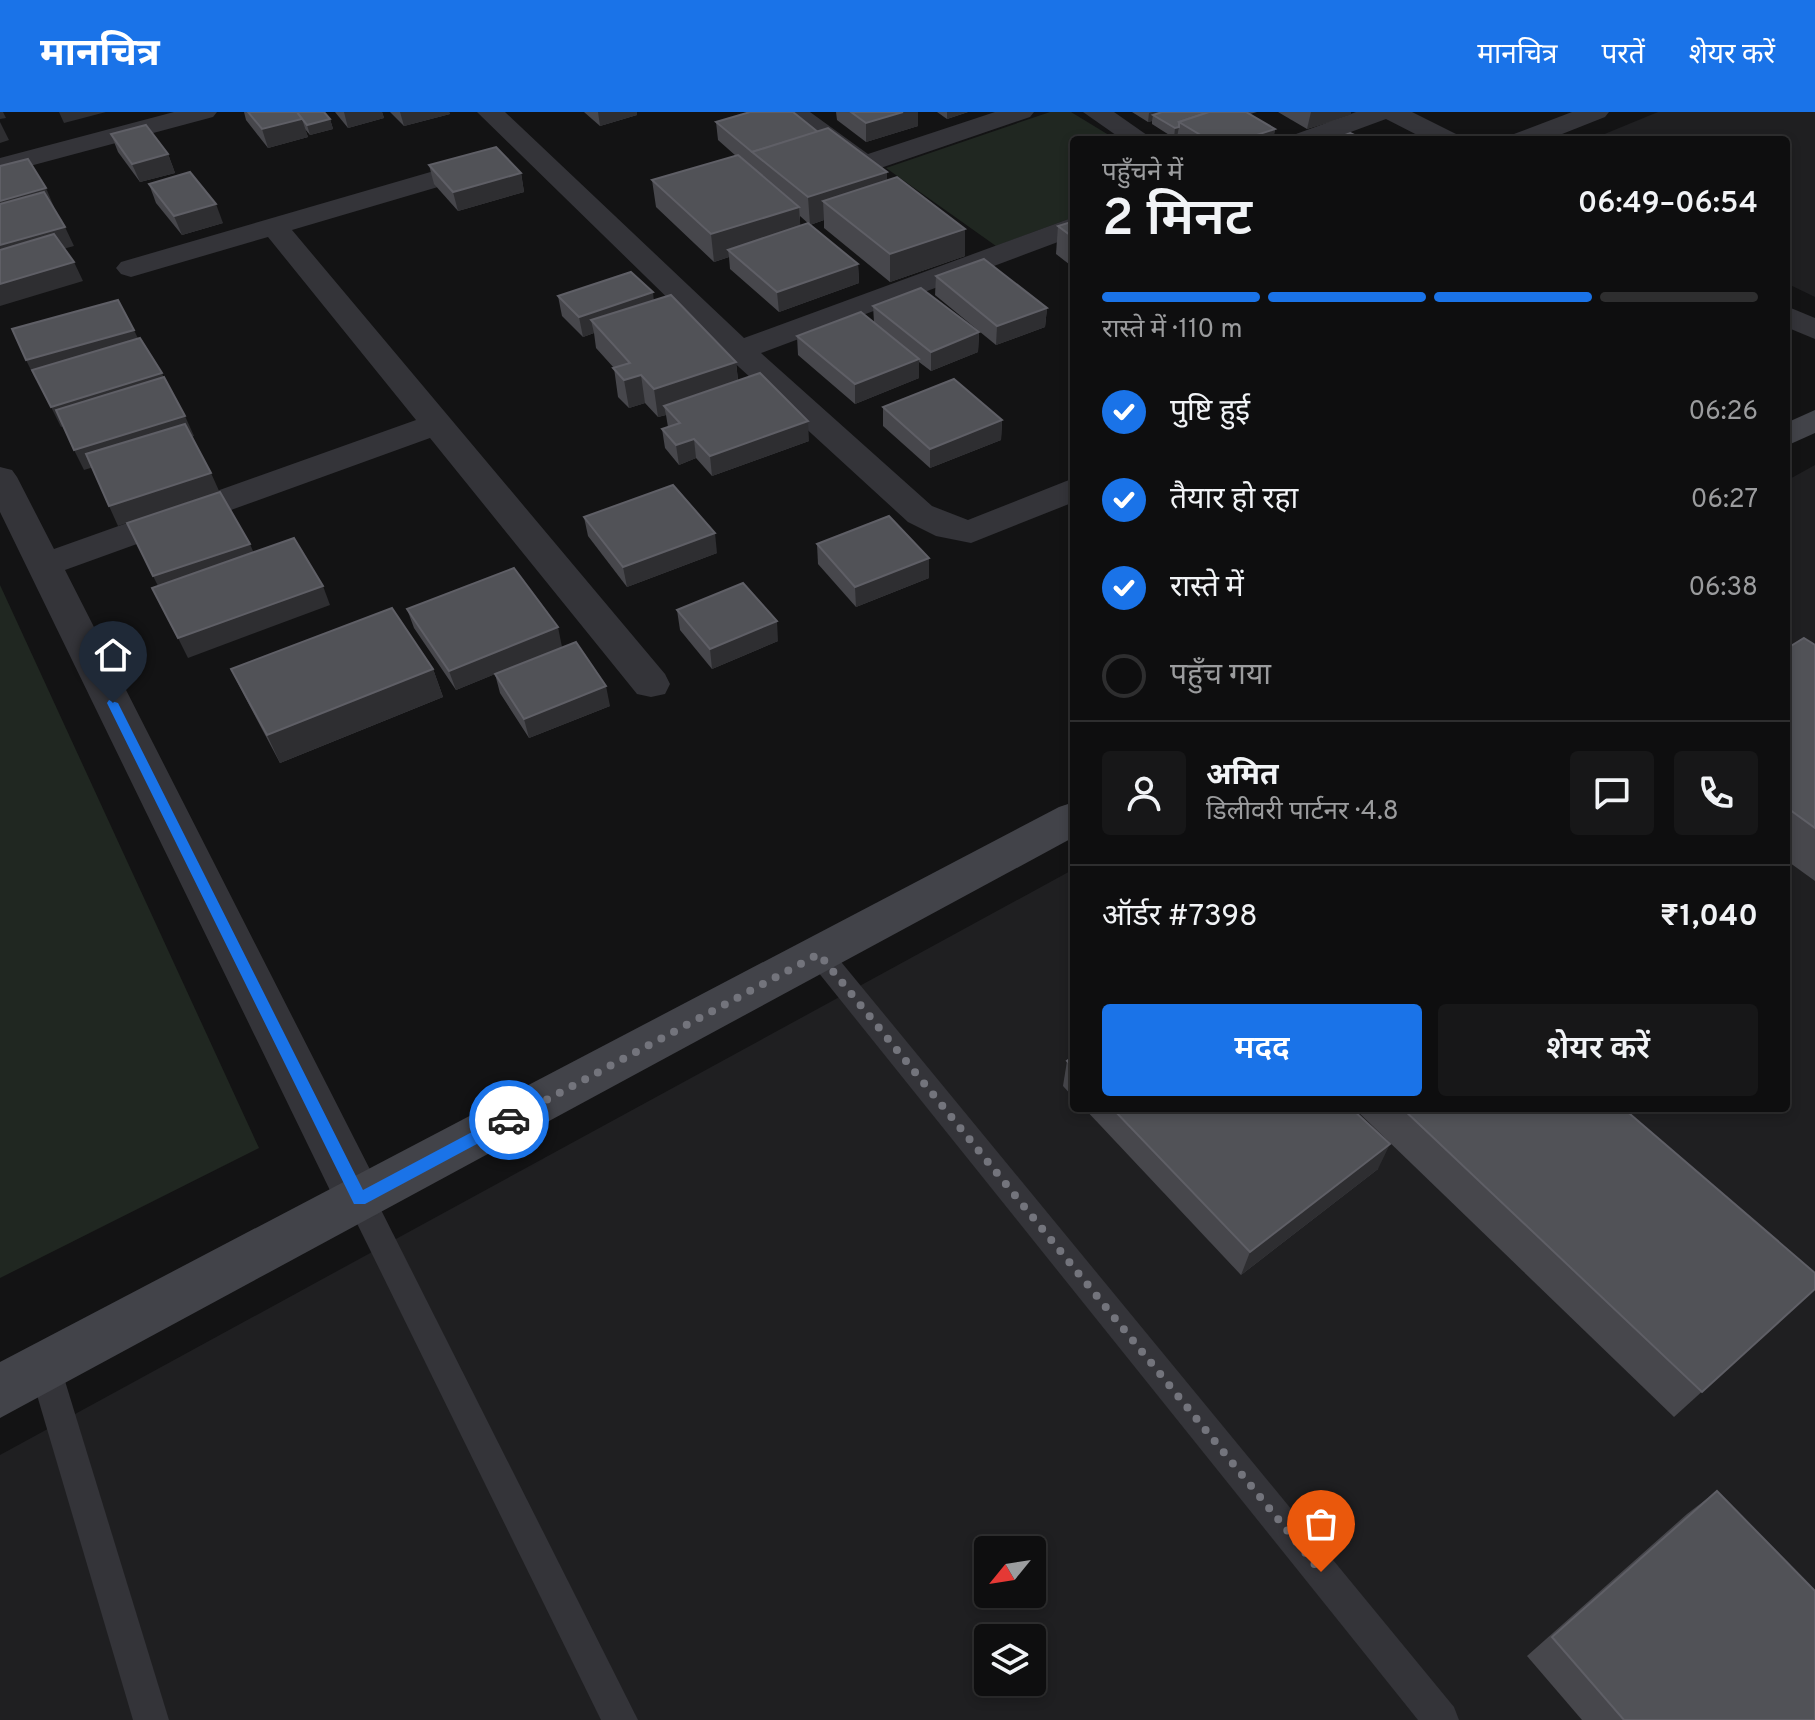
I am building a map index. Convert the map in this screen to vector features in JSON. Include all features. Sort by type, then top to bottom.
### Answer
[{"type":"street","points":[[490,112],[739,350],[920,514],[948,528],[971,532],[1070,491]]},
{"type":"street","points":[[793,112],[890,183]]},
{"type":"street","points":[[865,164],[1021,112]]},
{"type":"street","points":[[1096,112],[1135,136]]},
{"type":"street","points":[[1316,136],[1380,112]]},
{"type":"street","points":[[1392,112],[1439,136]]},
{"type":"street","points":[[1533,136],[1596,112]]},
{"type":"street","points":[[0,166],[190,114]]},
{"type":"street","points":[[131,268],[530,150]]},
{"type":"street","points":[[274,226],[651,684]]},
{"type":"street","points":[[739,350],[1070,227]]},
{"type":"street","points":[[965,238],[990,257]]},
{"type":"street","points":[[1790,317],[1815,330]]},
{"type":"street","points":[[1790,434],[1815,420]]},
{"type":"street","points":[[44,565],[437,424]]},
{"type":"street","points":[[0,477],[360,1199]]},
{"type":"street","points":[[0,1391],[1070,820]]},
{"type":"lane","points":[[819,954],[1441,1720]]},
{"type":"lane","points":[[360,1199],[620,1720]]},
{"type":"lane","points":[[45,1368],[151,1720]]},
{"type":"shaded area","points":[[1050,112],[1071,112],[1110,136],[1070,136],[1070,218],[996,246],[886,168]]},
{"type":"shaded area","points":[[1658,112],[1815,112],[1815,297],[1790,285],[1790,136],[1600,136]]},
{"type":"shaded area","points":[[1815,465],[1815,1720],[0,1720],[0,1455],[1070,871],[1070,1112],[1790,1112],[1790,479]]},
{"type":"shaded area","points":[[0,585],[259,1148],[0,1278]]},
{"type":"building","points":[[248,112],[297,112],[302,119],[262,129]]},
{"type":"building","points":[[297,112],[324,112],[330,119],[307,125]]},
{"type":"building","points":[[750,112],[793,112],[818,132],[752,152],[716,122]]},
{"type":"building","points":[[851,112],[903,112],[866,123]]},
{"type":"building","points":[[1162,112],[1209,112],[1179,122],[1179,127],[1175,128],[1153,115]]},
{"type":"building","points":[[1209,112],[1246,112],[1275,129],[1253,136],[1202,136],[1179,122]]},
{"type":"building","points":[[146,125],[168,154],[132,164],[111,134]]},
{"type":"building","points":[[828,128],[887,172],[808,197],[752,152]]},
{"type":"building","points":[[496,147],[521,173],[453,192],[429,165]]},
{"type":"building","points":[[738,155],[799,207],[711,234],[652,180]]},
{"type":"building","points":[[28,159],[46,188],[0,201],[0,166]]},
{"type":"building","points":[[190,172],[216,204],[174,216],[149,184]]},
{"type":"building","points":[[897,177],[965,229],[890,254],[823,201]]},
{"type":"building","points":[[44,192],[65,227],[0,245],[0,204]]},
{"type":"building","points":[[1070,222],[1070,235],[1058,226]]},
{"type":"building","points":[[808,223],[858,264],[777,292],[728,250]]},
{"type":"building","points":[[54,234],[74,262],[0,284],[0,250]]},
{"type":"building","points":[[984,259],[1047,308],[997,326],[936,276]]},
{"type":"building","points":[[631,272],[653,292],[579,317],[558,296]]},
{"type":"building","points":[[921,288],[979,332],[931,352],[873,306]]},
{"type":"building","points":[[671,295],[736,362],[654,389],[641,375],[624,380],[613,368],[630,363],[591,320]]},
{"type":"building","points":[[118,300],[134,330],[26,360],[12,329]]},
{"type":"building","points":[[861,312],[919,359],[855,384],[797,336]]},
{"type":"building","points":[[140,338],[162,373],[51,407],[32,370]]},
{"type":"building","points":[[760,373],[808,421],[710,456],[694,439],[676,445],[662,429],[680,423],[664,406]]},
{"type":"building","points":[[164,377],[185,416],[74,450],[56,410]]},
{"type":"building","points":[[954,379],[1002,420],[930,449],[883,407]]},
{"type":"building","points":[[185,424],[211,473],[109,506],[86,454]]},
{"type":"building","points":[[673,485],[715,533],[623,567],[584,517]]},
{"type":"building","points":[[220,492],[250,544],[153,576],[127,523]]},
{"type":"building","points":[[889,516],[929,558],[855,587],[817,544]]},
{"type":"building","points":[[294,538],[323,586],[178,638],[152,588]]},
{"type":"building","points":[[514,568],[558,627],[449,671],[407,609]]},
{"type":"building","points":[[743,583],[777,621],[710,649],[677,610]]},
{"type":"building","points":[[392,608],[433,669],[267,735],[231,669]]},
{"type":"building","points":[[1804,638],[1815,645],[1815,828],[1790,810],[1790,647]]},
{"type":"building","points":[[576,642],[606,686],[524,719],[495,674]]},
{"type":"building","points":[[1116,1112],[1355,1112],[1390,1144],[1250,1252]]},
{"type":"building","points":[[1406,1112],[1628,1112],[1815,1273],[1815,1289],[1702,1392]]},
{"type":"building","points":[[1717,1491],[1815,1591],[1815,1720],[1624,1720],[1552,1637]]},
{"type":"way so far","points":[[509,1120],[819,954],[1321,1572]]},
{"type":"route","points":[[113,703],[360,1199],[509,1120]]}]
